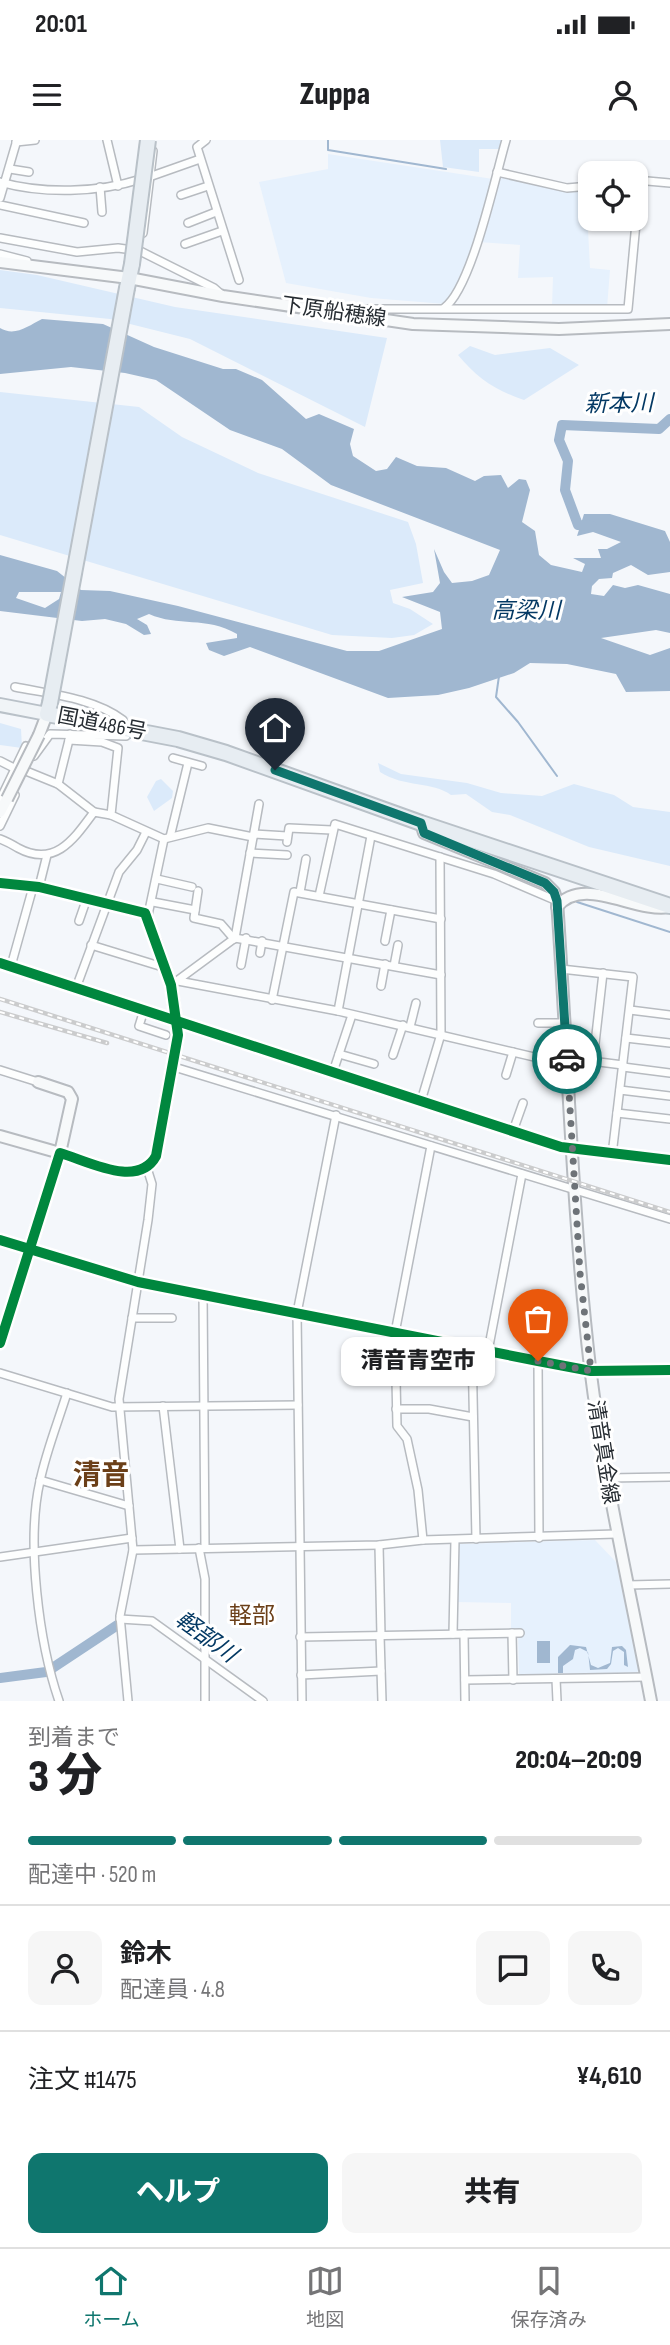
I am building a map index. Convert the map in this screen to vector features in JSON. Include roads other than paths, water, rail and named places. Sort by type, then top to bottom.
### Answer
[{"type":"highway","name":"国道486号","points":[[150,140],[132,270],[48,709],[178,739],[665,908]]},
{"type":"main road","name":"下原船穂線","points":[[0,262],[42,270],[132,270],[223,296],[413,324],[559,329],[670,324]]},
{"type":"main road","points":[[0,705],[48,709],[39,734],[3,799],[0,812]]},
{"type":"main road","points":[[421,823],[424,833],[575,894]]},
{"type":"main road","points":[[545,883],[554,892],[557,904],[568,896],[592,894],[665,908],[670,913]]},
{"type":"main road","name":"清音真金線","points":[[557,904],[575,1190],[591,1371],[616,1534],[651,1701]]},
{"type":"main road","points":[[0,1136],[130,1173],[147,1168],[156,1156],[177,1048],[174,983],[155,940]]},
{"type":"main road","points":[[0,1343],[60,1153],[72,1099],[68,1092],[38,1082]]},
{"type":"street","points":[[0,198],[2,182],[10,169],[16,141],[35,140]]},
{"type":"street","points":[[107,140],[117,187]]},
{"type":"street","points":[[132,270],[147,177],[150,140]]},
{"type":"street","points":[[206,140],[197,147],[239,279]]},
{"type":"street","points":[[443,309],[461,288],[506,140]]},
{"type":"street","points":[[2,182],[52,190],[117,187],[200,159]]},
{"type":"street","points":[[10,169],[29,172]]},
{"type":"street","points":[[497,172],[567,188],[578,187]]},
{"type":"street","points":[[648,182],[670,183]]},
{"type":"street","points":[[181,195],[208,186]]},
{"type":"street","points":[[100,187],[102,212]]},
{"type":"street","points":[[0,205],[84,223]]},
{"type":"street","points":[[188,223],[216,212]]},
{"type":"street","points":[[185,244],[222,231]]},
{"type":"street","points":[[331,312],[341,309],[628,309],[634,231]]},
{"type":"street","points":[[0,238],[77,252],[118,247],[132,270],[214,288],[223,296]]},
{"type":"street","points":[[0,254],[42,270]]},
{"type":"street","points":[[15,687],[84,702],[115,714],[124,720],[124,728]]},
{"type":"street","points":[[0,826],[36,751],[50,734],[117,747],[111,815]]},
{"type":"street","points":[[70,737],[123,735],[167,741],[178,739]]},
{"type":"street","points":[[58,784],[70,737]]},
{"type":"street","points":[[3,799],[26,746],[36,751]]},
{"type":"street","points":[[173,758],[202,766]]},
{"type":"street","points":[[0,761],[16,769]]},
{"type":"street","points":[[155,940],[148,915],[188,763]]},
{"type":"street","points":[[26,771],[58,784],[94,812],[111,815],[146,832],[167,838],[208,828],[287,839],[289,828],[332,830]]},
{"type":"street","points":[[234,938],[259,804]]},
{"type":"street","points":[[0,839],[15,844],[15,847],[47,855],[60,852],[70,844],[94,812]]},
{"type":"street","points":[[318,896],[335,824],[494,874],[557,904]]},
{"type":"street","points":[[76,988],[106,902],[120,872],[137,850],[146,832]]},
{"type":"street","points":[[338,1011],[371,836]]},
{"type":"street","points":[[250,853],[287,855]]},
{"type":"street","points":[[11,966],[47,855]]},
{"type":"street","points":[[421,1101],[442,1034],[440,857]]},
{"type":"street","points":[[300,892],[306,859]]},
{"type":"street","points":[[157,879],[195,889],[194,918],[221,924],[234,938]]},
{"type":"street","points":[[0,883],[36,887],[88,898],[138,909],[148,915]]},
{"type":"street","points":[[272,1000],[292,894],[300,892],[441,919]]},
{"type":"street","points":[[79,921],[88,898]]},
{"type":"street","points":[[153,902],[195,910]]},
{"type":"street","points":[[385,941],[391,910]]},
{"type":"street","points":[[174,983],[234,938],[246,938],[441,975]]},
{"type":"street","points":[[241,965],[246,938]]},
{"type":"street","points":[[260,953],[262,941]]},
{"type":"street","points":[[91,945],[166,968]]},
{"type":"street","points":[[381,986],[398,945]]},
{"type":"street","points":[[0,963],[573,1149],[670,1160]]},
{"type":"street","points":[[561,969],[633,977],[612,1155]]},
{"type":"street","points":[[593,1061],[603,973]]},
{"type":"street","points":[[174,983],[338,1011],[513,1052],[670,1073]]},
{"type":"street","points":[[393,1055],[416,1003]]},
{"type":"street","points":[[144,1010],[139,1026],[166,1035]]},
{"type":"street","points":[[629,1010],[670,1015]]},
{"type":"street","points":[[333,1072],[352,1015]]},
{"type":"street","points":[[538,1023],[565,1023]]},
{"type":"street","points":[[626,1038],[670,1043]]},
{"type":"street","points":[[506,1074],[513,1052]]},
{"type":"street","points":[[339,1054],[374,1065]]},
{"type":"street","points":[[172,1066],[670,1219]]},
{"type":"street","points":[[0,1070],[38,1082]]},
{"type":"street","points":[[620,1090],[670,1096]]},
{"type":"street","points":[[513,1131],[523,1103]]},
{"type":"street","points":[[617,1113],[670,1119]]},
{"type":"street","points":[[302,1701],[297,1313],[336,1115]]},
{"type":"street","points":[[422,1539],[417,1483],[407,1439],[397,1426],[395,1333],[431,1146]]},
{"type":"street","points":[[128,1701],[120,1619],[132,1538],[119,1407],[152,1184],[147,1168]]},
{"type":"street","points":[[488,1350],[522,1174]]},
{"type":"street","points":[[0,1240],[138,1282],[538,1361],[591,1371],[670,1370]]},
{"type":"street","points":[[203,1294],[202,1548],[207,1662],[205,1701]]},
{"type":"street","points":[[132,1318],[172,1318]]},
{"type":"street","points":[[472,1347],[476,1539]]},
{"type":"street","points":[[538,1361],[540,1538]]},
{"type":"street","points":[[0,1373],[119,1407],[298,1405]]},
{"type":"street","points":[[58,1701],[47,1667],[34,1552],[40,1480],[66,1393]]},
{"type":"street","points":[[163,1406],[180,1549]]},
{"type":"street","points":[[396,1409],[429,1409],[473,1416]]},
{"type":"street","points":[[607,1478],[670,1477]]},
{"type":"street","points":[[40,1480],[129,1506]]},
{"type":"street","points":[[132,1550],[379,1545],[422,1539],[616,1534]]},
{"type":"street","points":[[0,1557],[132,1538]]},
{"type":"street","points":[[453,1634],[455,1539]]},
{"type":"street","points":[[379,1545],[382,1701]]},
{"type":"street","points":[[628,1586],[670,1584]]},
{"type":"street","points":[[120,1619],[152,1620],[263,1701]]},
{"type":"street","points":[[300,1637],[516,1633],[513,1680]]},
{"type":"street","points":[[464,1634],[465,1701]]},
{"type":"street","points":[[301,1675],[381,1671]]},
{"type":"street","points":[[465,1680],[647,1677]]},
{"type":"street","points":[[556,1679],[557,1701]]},
{"type":"water","name":"高梁川","points":[[42,319],[103,324],[154,347],[223,369],[236,369],[262,380],[306,419],[319,414],[354,429],[350,444],[353,456],[376,471],[387,469],[396,457],[417,466],[446,468],[475,481],[484,476],[501,475],[508,488],[519,479],[526,480],[530,490],[522,522],[535,531],[539,555],[551,565],[582,572],[585,564],[573,558],[601,558],[598,549],[607,549],[621,542],[593,532],[577,536],[584,514],[610,514],[665,531],[670,542],[670,572],[648,575],[631,565],[613,573],[612,578],[599,579],[592,586],[591,594],[604,596],[613,585],[625,588],[638,585],[670,594],[670,633],[656,630],[601,638],[650,655],[670,648],[670,691],[626,692],[616,674],[567,664],[530,663],[514,673],[469,688],[438,695],[388,698],[250,647],[224,656],[209,650],[206,643],[237,638],[237,634],[214,625],[171,620],[149,614],[137,619],[147,625],[151,634],[144,635],[126,624],[105,619],[82,621],[0,611],[0,555],[57,571],[81,590],[110,591],[178,606],[347,651],[379,651],[442,629],[440,612],[402,597],[433,592],[440,583],[434,549],[452,583],[472,581],[489,575],[500,550],[331,485],[282,449],[230,430],[156,380],[125,373],[71,367],[0,374],[0,328],[16,331]],"holes":[[[19,592],[61,592],[59,599],[45,608],[16,598]]]},
{"type":"water","points":[[537,1641],[550,1641],[550,1663],[537,1663]]},
{"type":"water","points":[[570,1645],[586,1647],[587,1652],[580,1648],[575,1650],[573,1659],[563,1666],[563,1673],[558,1673],[558,1657]]},
{"type":"water","points":[[622,1646],[626,1650],[628,1667],[624,1665],[624,1652],[618,1648],[613,1651],[611,1664],[607,1669],[590,1670],[588,1656],[591,1665],[598,1668],[610,1663],[612,1647]]},
{"type":"waterway","points":[[328,140],[328,150],[446,169]]},
{"type":"waterway","name":"新本川","points":[[592,526],[578,525],[565,490],[568,461],[559,440],[562,425],[659,429],[670,419]]},
{"type":"waterway","points":[[499,676],[496,697],[518,722],[557,776]]},
{"type":"waterway","points":[[577,902],[670,932]]},
{"type":"waterway","name":"軽部川","points":[[51,1669],[119,1624]]},
{"type":"waterway","name":"軽部川","points":[[0,1678],[46,1672]]},
{"type":"railway","points":[[0,999],[670,1212]]},
{"type":"railway","points":[[0,1012],[107,1043]]},
{"type":"place","name":"清音青空市","points":[[538,1361]]},
{"type":"district","name":"清音","points":[[101,1475]]},
{"type":"district","name":"軽部","points":[[252,1616]]}]
